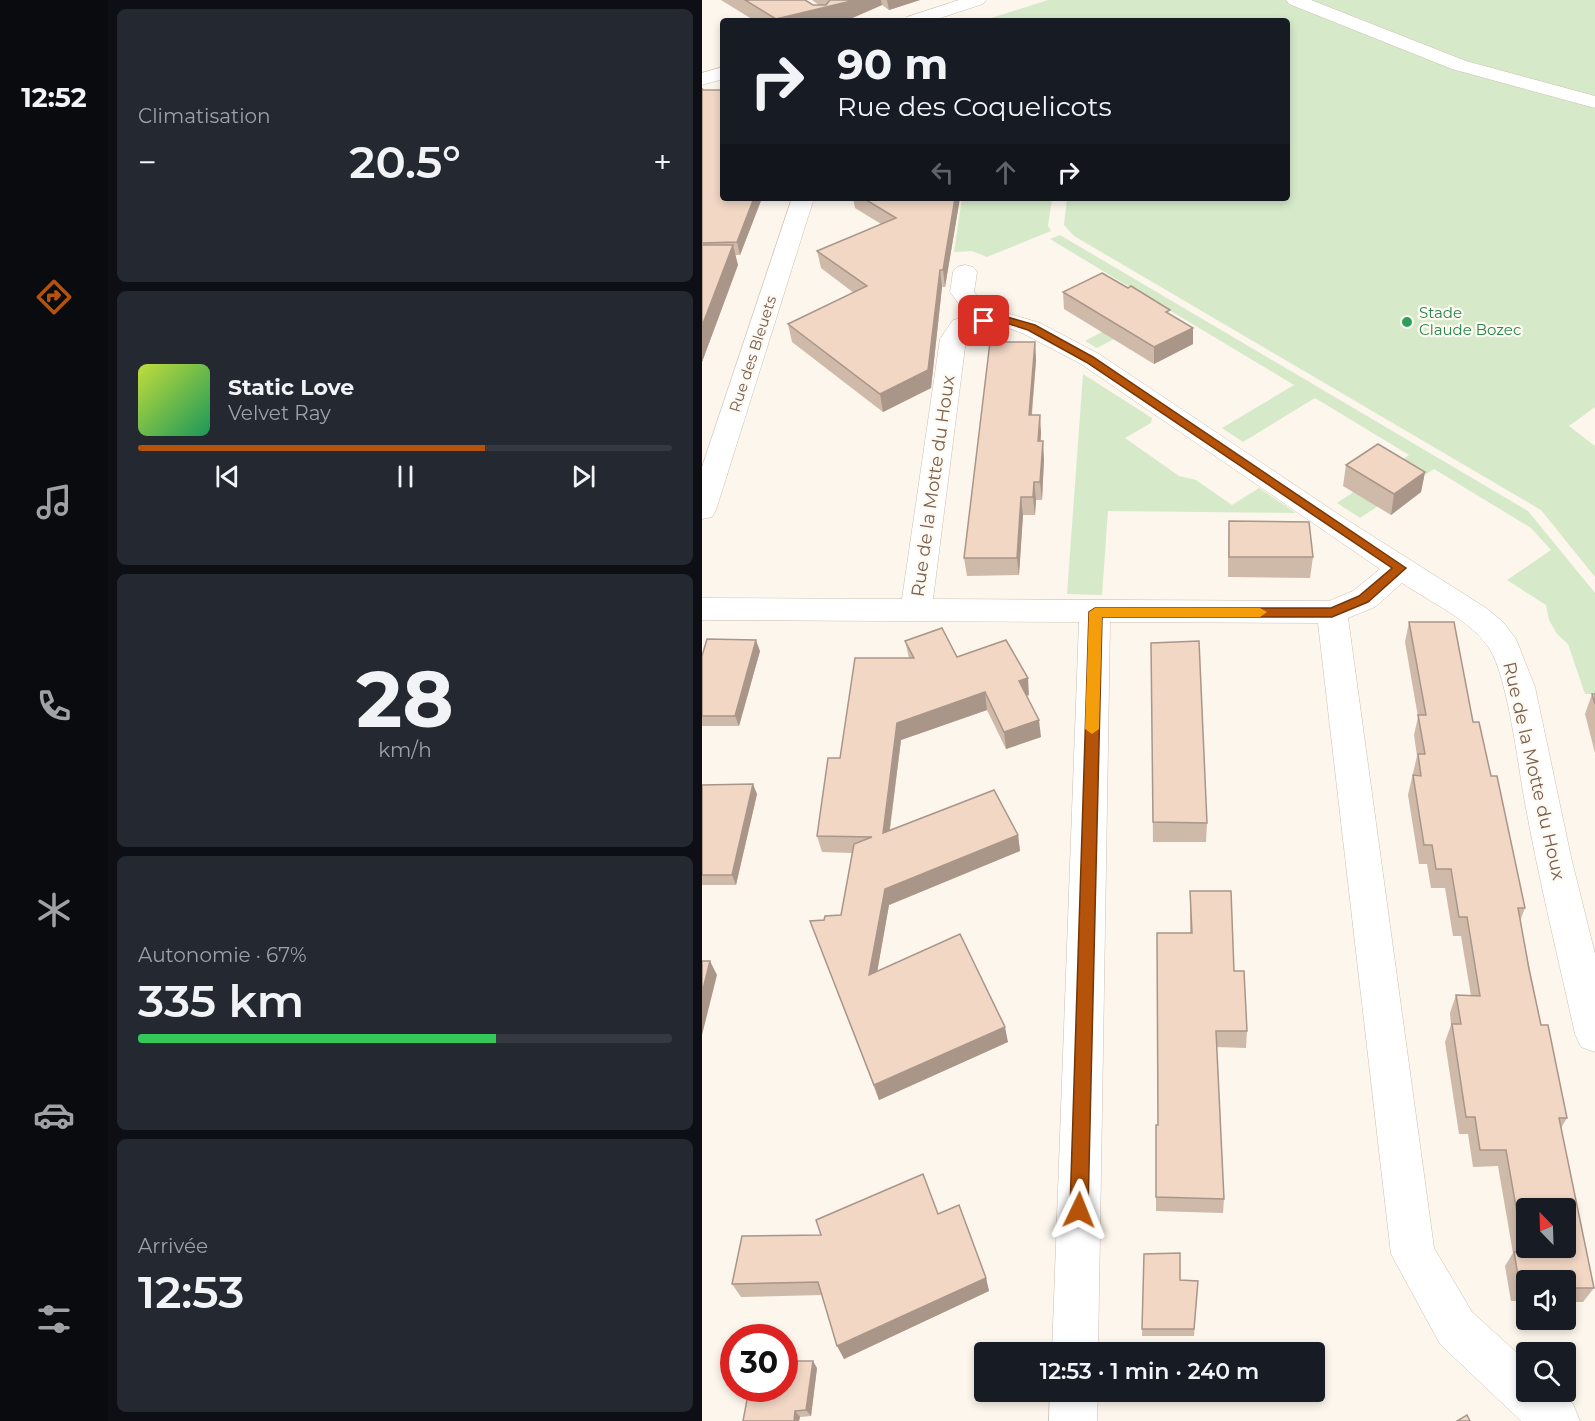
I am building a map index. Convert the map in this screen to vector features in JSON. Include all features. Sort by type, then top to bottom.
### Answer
[{"type":"street","points":[[922,18],[977,0]]},
{"type":"street","points":[[1295,0],[1459,64],[1595,102]]},
{"type":"street","points":[[702,78],[720,74]]},
{"type":"street","name":"Rue des Bleuets","points":[[702,510],[802,201]]},
{"type":"street","points":[[965,272],[962,292],[984,321]]},
{"type":"street","name":"Rue de la Motte du Houx","points":[[915,610],[953,339],[962,326],[984,321],[1007,320],[1031,327],[1090,359],[1475,616],[1492,630],[1505,647],[1519,687],[1553,857],[1595,1034]]},
{"type":"street","points":[[702,609],[1332,612],[1364,599],[1400,568]]},
{"type":"street","points":[[1075,1342],[1095,612]]},
{"type":"street","points":[[1332,612],[1413,1254],[1456,1328],[1556,1421]]},
{"type":"street","points":[[1073,1421],[1074,1402]]},
{"type":"green space","name":"Stade Claude Bozec","points":[[1048,0],[1595,0],[1595,407],[1569,426],[1595,446],[1595,577],[1541,510],[1074,236],[1064,225],[1067,201],[1290,201],[1290,18],[991,18]]},
{"type":"green space","points":[[962,201],[1052,201],[1048,226],[1051,231],[987,257],[972,251],[954,252]]},
{"type":"green space","points":[[1060,235],[1528,511],[1595,593],[1595,694],[1585,694],[1568,644],[1557,634],[1549,620],[1546,605],[1507,580],[1551,550],[1531,528],[1434,469],[1360,518],[1337,503],[1409,455],[1315,398],[1243,442],[1222,428],[1294,385],[1169,310],[1097,348],[1085,341],[1156,303],[1050,239]]},
{"type":"green space","points":[[1083,374],[1152,418],[1151,423],[1125,438],[1179,476],[1196,480],[1232,505],[1259,488],[1296,513],[1108,511],[1102,595],[1067,594]]},
{"type":"building","points":[[745,0],[805,0],[813,5],[826,5],[830,0],[852,0],[780,18],[774,18]]},
{"type":"building","points":[[702,88],[703,90],[720,90],[720,201],[753,201],[737,242],[702,243]]},
{"type":"building","points":[[868,201],[954,201],[943,270],[940,270],[928,370],[880,394],[788,324],[867,286],[817,251],[896,218]]},
{"type":"building","points":[[702,245],[733,245],[702,326]]},
{"type":"building","points":[[1102,273],[1128,288],[1131,286],[1170,310],[1166,312],[1193,328],[1154,347],[1063,292]]},
{"type":"building","points":[[990,342],[1035,342],[1029,415],[1040,415],[1038,441],[1043,441],[1040,482],[1034,482],[1033,497],[1021,497],[1017,558],[964,558]]},
{"type":"building","points":[[1378,444],[1425,472],[1394,494],[1346,465]]},
{"type":"building","points":[[1229,521],[1309,522],[1313,557],[1229,557]]},
{"type":"building","points":[[1409,622],[1454,622],[1473,722],[1479,722],[1491,776],[1497,776],[1525,908],[1518,908],[1541,1025],[1548,1025],[1567,1118],[1559,1118],[1575,1198],[1516,1198],[1516,1207],[1506,1150],[1480,1150],[1475,1117],[1466,1117],[1452,1024],[1461,1024],[1456,995],[1480,996],[1467,917],[1459,917],[1451,869],[1436,869],[1432,845],[1424,845],[1413,775],[1421,776],[1418,754],[1425,754],[1418,715],[1426,715]]},
{"type":"building","points":[[942,628],[957,657],[1006,640],[1028,678],[1019,681],[1039,720],[1004,732],[985,692],[897,723],[883,833],[994,790],[1018,835],[885,889],[869,975],[960,934],[1005,1027],[874,1085],[810,921],[824,920],[825,916],[841,915],[854,844],[872,837],[817,836],[828,758],[840,758],[855,658],[914,658],[905,641]]},
{"type":"building","points":[[707,639],[756,640],[735,716],[702,716],[702,656]]},
{"type":"building","points":[[1199,641],[1207,823],[1153,822],[1151,643]]},
{"type":"building","points":[[753,784],[732,875],[702,875],[702,785]]},
{"type":"building","points":[[1190,891],[1231,891],[1234,971],[1244,971],[1247,1031],[1216,1031],[1224,1199],[1156,1197],[1157,933],[1192,933]]},
{"type":"building","points":[[702,961],[710,961],[702,993]]},
{"type":"building","points":[[923,1174],[938,1214],[959,1205],[986,1278],[837,1346],[818,1282],[732,1284],[742,1236],[821,1235],[816,1220]]},
{"type":"building","points":[[1576,1201],[1594,1288],[1576,1288],[1576,1270],[1517,1270],[1514,1252],[1516,1252],[1516,1258],[1576,1258]]},
{"type":"building","points":[[1180,1253],[1180,1280],[1198,1281],[1194,1329],[1142,1329],[1144,1254]]},
{"type":"building","points":[[798,1361],[813,1361],[806,1410],[795,1411],[794,1421],[743,1421],[747,1402],[798,1402]]},
{"type":"building","points":[[1467,1415],[1470,1421],[1457,1421]]},
{"type":"slow traffic","points":[[1092,729],[1095,612],[1260,612]]},
{"type":"place","name":"Stade Claude Bozec","points":[[1407,322]]},
{"type":"route","points":[[984,321],[1007,320],[1031,327],[1090,359],[1215,446],[1400,568],[1364,599],[1332,612],[1095,612],[1079,1210]]}]
